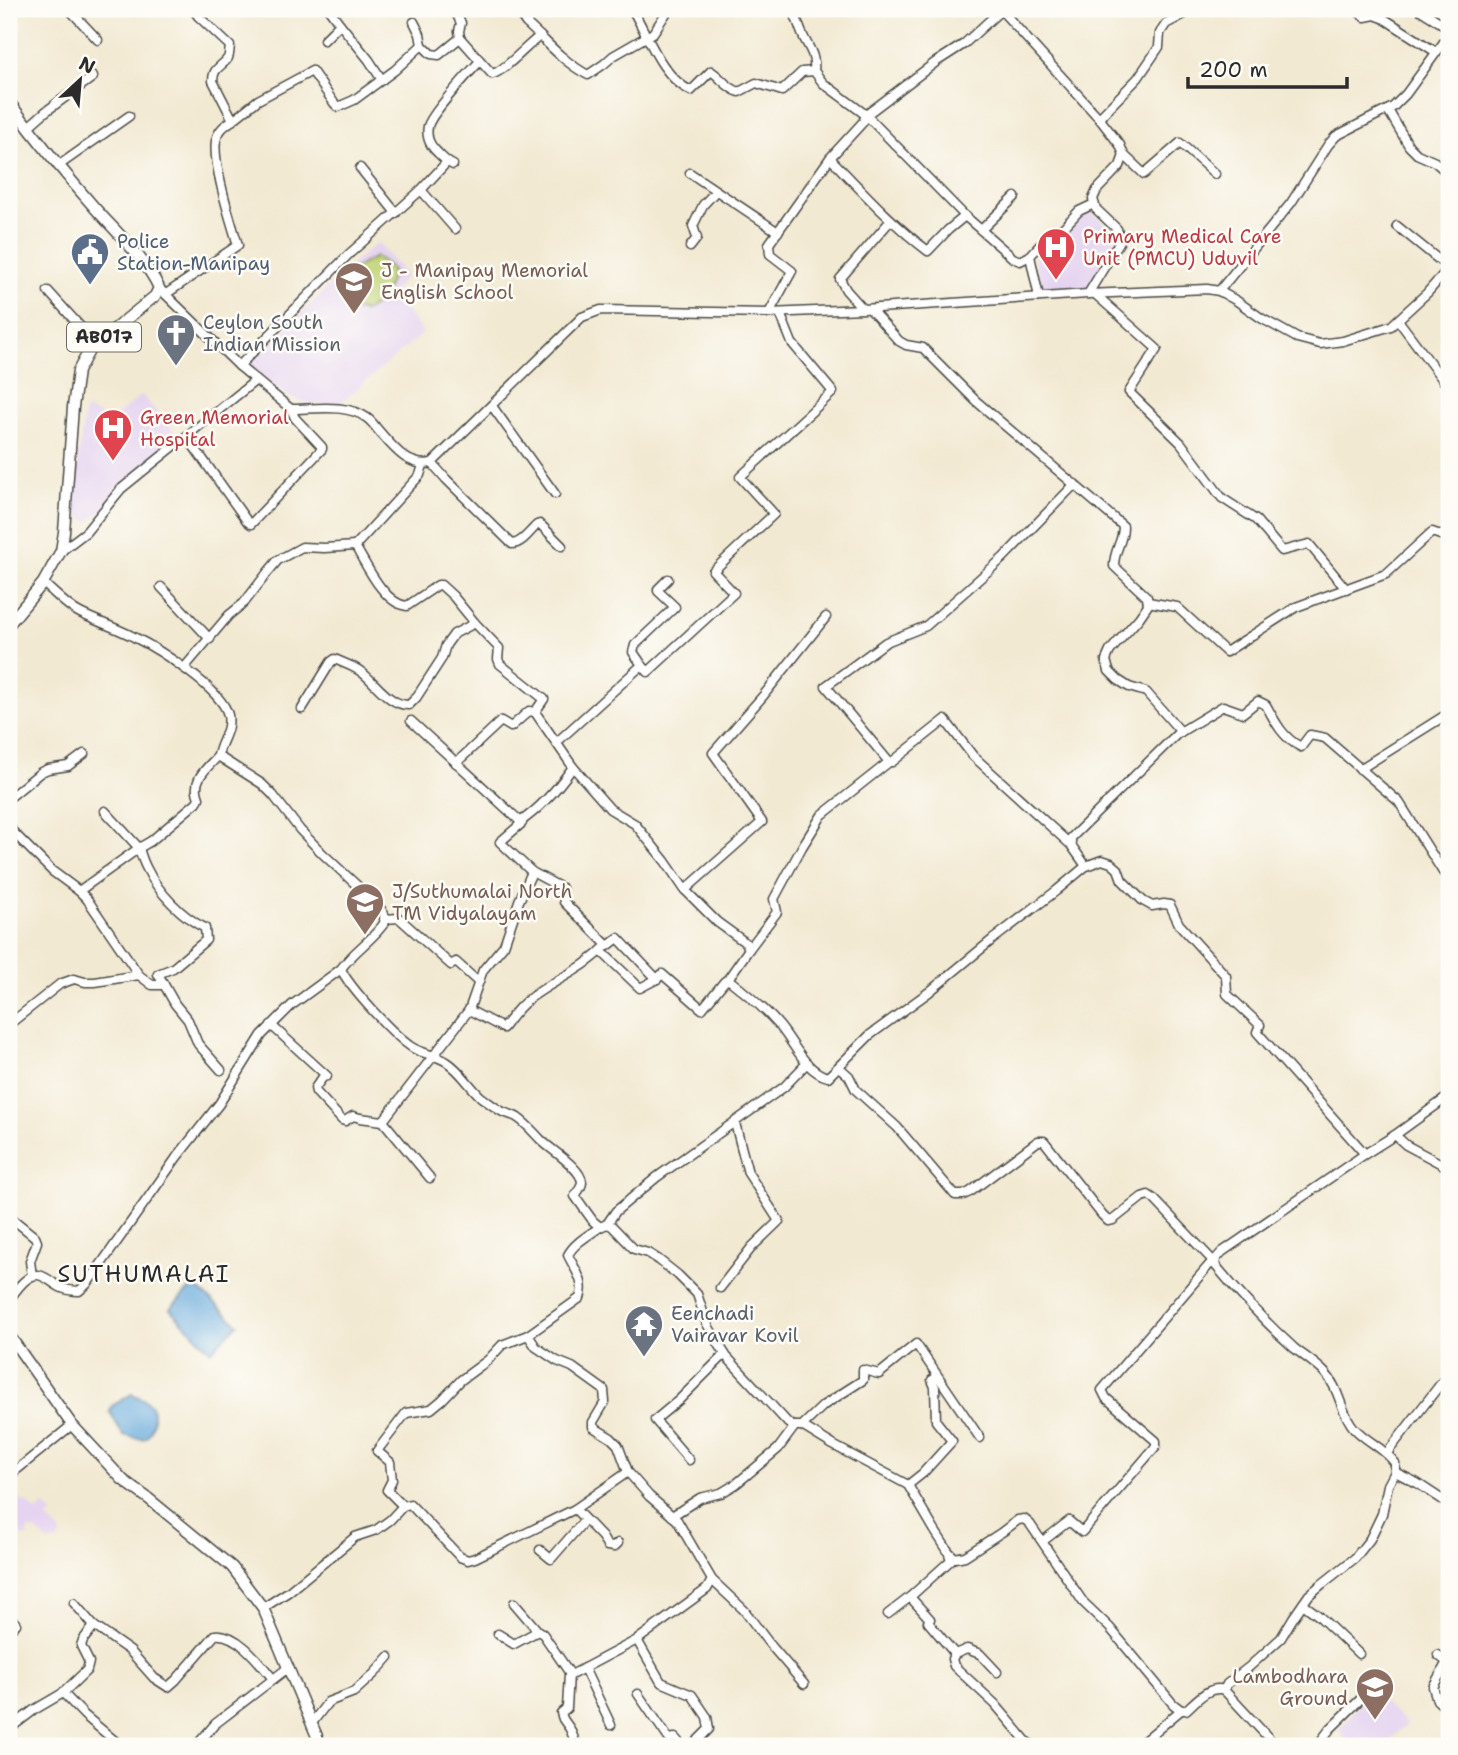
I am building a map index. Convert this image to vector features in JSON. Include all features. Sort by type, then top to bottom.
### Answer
[{"type":"main road","points":[[9,102],[58,166],[133,251],[162,291]]},
{"type":"main road","name":"AB017","points":[[9,624],[43,583],[61,551],[78,371],[90,349],[162,291]]},
{"type":"main road","points":[[9,1335],[72,1425],[123,1480],[232,1567],[263,1608],[321,1746]]},
{"type":"street","points":[[69,9],[98,40]]},
{"type":"street","points":[[193,9],[230,46],[228,58],[218,67],[213,81],[233,120]]},
{"type":"street","points":[[328,9],[382,80]]},
{"type":"street","points":[[454,9],[461,23],[460,38],[489,73],[499,73],[529,43],[541,36]]},
{"type":"street","points":[[516,9],[526,23],[555,51],[588,75],[613,56],[653,33],[669,9]]},
{"type":"street","points":[[632,9],[669,73],[691,90],[711,71],[729,88],[739,92],[756,83],[782,91],[802,72],[814,71]]},
{"type":"street","points":[[792,9],[815,61],[814,71],[823,83],[866,116],[965,216],[1013,258],[1020,261],[1030,256],[1079,211],[1094,204]]},
{"type":"street","points":[[769,313],[792,271],[770,254],[769,244],[830,158],[866,116],[964,44],[1001,9],[1099,118],[1120,145],[1124,155],[1144,174],[1181,143],[1215,174]]},
{"type":"street","points":[[1099,118],[1138,78],[1159,47],[1160,33],[1166,24],[1194,9]]},
{"type":"street","points":[[1355,9],[1365,17],[1377,12],[1436,52]]},
{"type":"street","points":[[1419,9],[1449,28]]},
{"type":"street","points":[[414,22],[422,45],[436,56],[460,38]]},
{"type":"street","points":[[324,40],[340,24]]},
{"type":"street","points":[[1219,291],[1291,202],[1336,136],[1393,107],[1406,94],[1449,35]]},
{"type":"street","points":[[187,437],[251,524],[322,449],[291,410],[239,366],[162,291],[238,245],[217,169],[216,139],[222,127],[258,100],[312,71],[338,107],[354,100],[382,80],[422,45]]},
{"type":"street","points":[[239,366],[348,255],[450,164],[430,145],[428,127],[435,113],[480,61]]},
{"type":"street","points":[[28,127],[93,77]]},
{"type":"street","points":[[1388,110],[1416,154],[1435,162],[1449,174]]},
{"type":"street","points":[[58,166],[129,116]]},
{"type":"street","points":[[1092,294],[1120,241],[1117,229],[1096,209],[1093,199],[1097,190],[1120,166],[1124,155]]},
{"type":"street","points":[[830,158],[891,220],[928,251],[965,216]]},
{"type":"street","points":[[360,168],[396,213]]},
{"type":"street","points":[[690,173],[778,232]]},
{"type":"street","points":[[421,190],[455,229]]},
{"type":"street","points":[[690,247],[697,238],[693,226],[703,205],[716,191]]},
{"type":"street","points":[[981,230],[1015,197]]},
{"type":"street","points":[[891,220],[840,279],[846,290],[899,341],[923,348],[976,401],[1124,526],[1123,537],[1114,556],[1114,566],[1147,597],[1148,605],[1110,651],[1106,660],[1109,671],[1129,687],[1146,692],[1181,732]]},
{"type":"street","points":[[184,668],[229,615],[244,603],[278,560],[302,547],[355,546],[428,464],[582,317],[601,310],[780,313],[1207,289],[1219,291],[1237,300],[1261,318],[1297,338],[1320,344],[1355,338],[1391,326],[1427,293],[1449,268],[1397,226]]},
{"type":"street","points":[[1030,256],[1039,297]]},
{"type":"street","points":[[48,291],[96,344]]},
{"type":"street","points":[[1092,294],[1157,349],[1129,392],[1181,443],[1222,498],[1256,520],[1282,551],[1309,544],[1346,589]]},
{"type":"street","points":[[668,579],[658,589],[675,607],[635,645],[633,652],[648,672],[734,593],[713,571],[774,514],[740,477],[833,392],[792,343],[780,313]]},
{"type":"street","points":[[1398,320],[1449,388]]},
{"type":"street","points":[[61,551],[86,532],[121,489],[256,380]]},
{"type":"street","points":[[492,405],[555,494]]},
{"type":"street","points":[[291,410],[347,409],[368,418],[394,448],[411,462],[428,464],[512,544],[519,542],[540,524],[562,546]]},
{"type":"street","points":[[889,762],[826,687],[886,642],[926,626],[1003,558],[1075,484]]},
{"type":"street","points":[[1148,602],[1177,607],[1226,652],[1296,607],[1386,575],[1432,532],[1449,538]]},
{"type":"street","points":[[355,546],[381,589],[401,606],[407,607],[438,585],[453,596],[499,648],[500,664],[546,695],[535,712]]},
{"type":"street","points":[[43,583],[79,613],[134,636],[184,668],[211,689],[228,713],[228,730],[218,756],[196,784],[195,790],[199,798],[197,802],[151,841],[79,891]]},
{"type":"street","points":[[161,587],[210,639]]},
{"type":"street","points":[[685,890],[762,822],[713,753],[826,617]]},
{"type":"street","points":[[302,709],[335,659],[372,679],[392,700],[409,705],[429,678],[454,634],[475,623]]},
{"type":"street","points":[[558,742],[642,665]]},
{"type":"street","points":[[1071,845],[1071,838],[1181,732],[1223,706],[1243,713],[1258,701],[1266,705],[1275,724],[1291,742],[1301,747],[1310,735],[1325,738],[1399,802],[1447,872]]},
{"type":"street","points":[[456,763],[501,721],[511,727],[529,711],[535,712],[573,767],[610,809],[635,824],[685,890],[717,922],[749,948]]},
{"type":"street","points":[[1360,769],[1449,713]]},
{"type":"street","points":[[573,767],[537,810],[500,842],[532,872],[562,888],[564,902],[640,988],[662,974],[702,1009],[728,979],[777,912],[774,899],[822,815],[945,720],[973,756],[1071,845],[1086,866]]},
{"type":"street","points":[[411,721],[520,822]]},
{"type":"street","points":[[9,798],[41,772],[68,766],[84,754]]},
{"type":"street","points":[[9,1300],[25,1280],[32,1276],[42,1275],[72,1291],[79,1291],[87,1284],[177,1157],[219,1104],[271,1025],[292,1004],[341,969],[385,922],[384,914],[377,905],[300,830],[273,794],[218,756]]},
{"type":"street","points":[[105,811],[139,848],[147,870],[164,895],[193,922],[205,928],[206,940],[173,968],[158,974],[174,1004],[188,1020],[198,1044],[221,1070]]},
{"type":"street","points":[[9,825],[52,871],[87,899],[139,975],[152,985],[164,985]]},
{"type":"street","points":[[728,979],[754,998],[780,1026],[807,1063],[828,1077],[870,1035],[929,992],[1086,866],[1102,860],[1118,869],[1122,880],[1143,901],[1152,906],[1170,905],[1179,924],[1226,976],[1227,994],[1260,1025],[1258,1032],[1365,1154]]},
{"type":"street","points":[[383,1121],[469,1010],[483,970],[504,945],[532,872]]},
{"type":"street","points":[[384,919],[399,918],[451,965],[456,962],[478,982]]},
{"type":"street","points":[[469,1010],[503,1028],[517,1008],[578,970],[618,938],[657,979]]},
{"type":"street","points":[[341,969],[373,1011],[403,1041],[447,1062],[481,1096],[492,1105],[516,1116],[577,1171],[582,1185],[575,1196],[593,1221],[612,1226],[634,1249],[648,1253],[678,1275],[697,1294],[707,1324],[725,1354],[788,1423],[908,1485],[951,1560],[888,1614]]},
{"type":"street","points":[[10,1022],[60,984],[74,979],[95,982],[139,975]]},
{"type":"street","points":[[271,1025],[327,1076],[323,1077],[315,1088],[316,1091],[342,1120],[353,1116],[383,1121],[430,1178]]},
{"type":"street","points":[[403,1506],[387,1490],[392,1480],[390,1462],[377,1451],[406,1413],[431,1409],[502,1345],[528,1335],[580,1298],[582,1284],[568,1255],[569,1251],[657,1177],[784,1087],[807,1063]]},
{"type":"street","points":[[839,1067],[849,1076],[856,1090],[897,1127],[955,1195],[970,1192],[1038,1141],[1044,1141],[1108,1221],[1142,1197],[1148,1195],[1154,1199],[1216,1264],[1264,1320],[1325,1373],[1336,1390],[1346,1419],[1395,1463],[1395,1472],[1388,1485],[1382,1514],[1370,1539],[1355,1558],[1309,1595],[1281,1638],[1227,1684],[1224,1690]]},
{"type":"street","points":[[1216,1264],[1215,1260],[1222,1252],[1449,1096]]},
{"type":"street","points":[[720,1288],[752,1247],[779,1221],[748,1173],[735,1123]]},
{"type":"street","points":[[1395,1135],[1406,1146],[1449,1168]]},
{"type":"street","points":[[9,1216],[37,1242],[30,1261],[32,1276]]},
{"type":"street","points":[[1043,1541],[1069,1521],[1082,1532],[1156,1446],[1156,1441],[1106,1398],[1102,1390],[1210,1264],[1216,1264]]},
{"type":"street","points":[[528,1335],[536,1347],[556,1361],[572,1367],[604,1390],[605,1402],[593,1422],[593,1427],[618,1445],[628,1472],[649,1496],[677,1520],[712,1580],[744,1611],[804,1684]]},
{"type":"street","points":[[672,1516],[700,1498],[721,1493],[736,1484],[778,1449],[798,1426],[824,1405],[863,1380],[863,1370],[879,1374],[916,1344],[980,1438]]},
{"type":"street","points":[[689,1460],[655,1420],[725,1354]]},
{"type":"street","points":[[1387,1453],[1449,1373]]},
{"type":"street","points":[[908,1485],[923,1473],[952,1441],[936,1421],[935,1387],[932,1380],[938,1377]]},
{"type":"street","points":[[9,1476],[72,1425]]},
{"type":"street","points":[[263,1608],[288,1592],[355,1537],[376,1530],[390,1520],[403,1506],[410,1504],[460,1557],[468,1560],[575,1509],[628,1472]]},
{"type":"street","points":[[1395,1472],[1449,1504]]},
{"type":"street","points":[[575,1509],[607,1546],[614,1547],[618,1543]]},
{"type":"street","points":[[948,1551],[955,1558],[965,1556],[1018,1520],[1024,1519],[1043,1541],[1083,1602],[1110,1628],[1173,1704],[1181,1710]]},
{"type":"street","points":[[540,1550],[551,1559],[585,1520]]},
{"type":"street","points":[[569,1674],[637,1640],[707,1589],[712,1580]]},
{"type":"street","points":[[910,1597],[955,1654]]},
{"type":"street","points":[[74,1603],[94,1626],[130,1651],[154,1678],[168,1687],[215,1635],[222,1634],[234,1638],[273,1679]]},
{"type":"street","points":[[514,1603],[543,1634],[569,1674],[567,1708],[561,1713],[577,1746]]},
{"type":"street","points":[[1303,1604],[1359,1654]]},
{"type":"street","points":[[9,1616],[16,1624],[9,1631]]},
{"type":"street","points":[[9,1729],[63,1693],[87,1670],[89,1662],[81,1646],[94,1626]]},
{"type":"street","points":[[498,1634],[514,1644],[538,1631]]},
{"type":"street","points":[[637,1640],[661,1682],[692,1695],[707,1717],[709,1730],[698,1740],[701,1745]]},
{"type":"street","points":[[997,1672],[980,1654],[967,1649],[955,1654],[952,1659],[954,1666],[995,1704],[1027,1742],[1034,1746]]},
{"type":"street","points":[[1438,1655],[1447,1661],[1433,1687],[1437,1700],[1449,1711]]},
{"type":"street","points":[[312,1723],[328,1702],[354,1692],[389,1657]]},
{"type":"street","points":[[196,1746],[215,1724],[289,1667]]},
{"type":"street","points":[[584,1668],[611,1725]]},
{"type":"street","points":[[1317,1746],[1330,1729],[1373,1687]]},
{"type":"street","points":[[1138,1746],[1181,1710],[1186,1710],[1211,1689],[1218,1688],[1224,1690],[1276,1746]]},
{"type":"street","points":[[63,1693],[121,1746]]},
{"type":"street","points":[[638,1694],[669,1739],[675,1738],[682,1746]]},
{"type":"shaded area","points":[[1090,210],[1109,228],[1116,243],[1089,290],[1042,293],[1034,257],[1081,211]]},
{"type":"shaded area","name":"J - Manipay Memorial English School","points":[[378,243],[406,276],[392,293],[423,333],[339,404],[310,404],[287,396],[248,365],[348,267]]},
{"type":"shaded area","name":"Green Memorial Hospital","points":[[142,395],[180,438],[89,522],[70,511],[85,409],[111,420]]},
{"type":"shaded area","points":[[18,1497],[37,1512],[44,1505],[52,1514],[47,1519],[61,1533],[57,1541],[49,1542],[36,1530],[30,1529],[25,1538],[16,1530],[9,1537],[9,1503]]},
{"type":"shaded area","name":"Lambodhara Ground","points":[[1370,1693],[1407,1724],[1384,1746],[1351,1746],[1339,1730]]},
{"type":"green space","points":[[376,257],[392,270],[387,289],[370,309],[352,310],[337,293],[340,286],[352,270]]},
{"type":"water","points":[[194,1285],[238,1324],[211,1351],[170,1309]]},
{"type":"water","points":[[132,1394],[147,1402],[152,1409],[151,1428],[145,1438],[123,1435],[110,1412],[112,1406]]},
{"type":"place","name":"Primary Medical Care Unit (PMCU) Uduvil","points":[[1056,281]]},
{"type":"place","name":"Police Station-Manipay","points":[[90,286]]},
{"type":"place","name":"J - Manipay Memorial English School","points":[[354,315]]},
{"type":"place","name":"Ceylon South Indian Mission","points":[[176,367]]},
{"type":"place","name":"Green Memorial Hospital","points":[[113,462]]},
{"type":"place","name":"J/Suthumalai North TM Vidyalayam","points":[[365,936]]},
{"type":"place","name":"Eenchadi Vairavar Kovil","points":[[644,1358]]},
{"type":"place","name":"Lambodhara Ground","points":[[1375,1721]]},
{"type":"district","name":"SUTHUMALAI","points":[[144,1274]]}]
